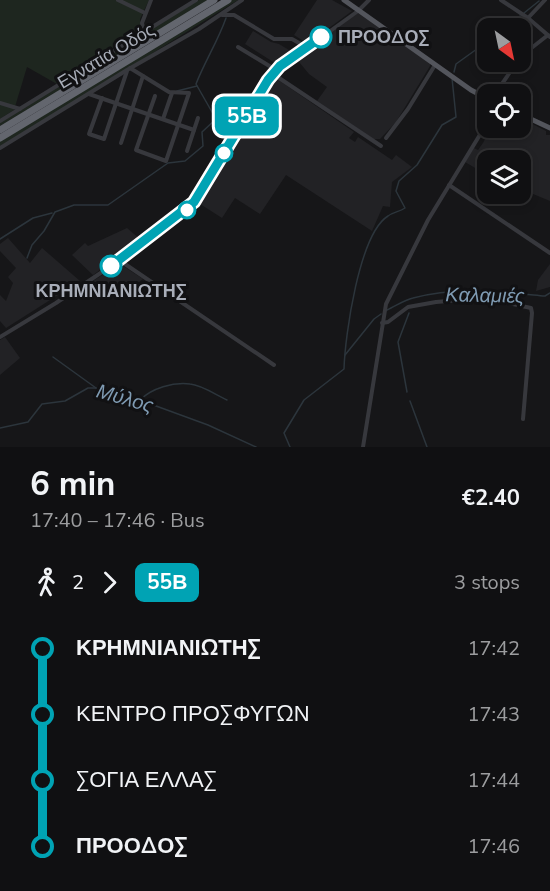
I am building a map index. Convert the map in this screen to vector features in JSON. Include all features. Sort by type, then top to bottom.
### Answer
[{"type":"highway","name":"Εγνατία Οδός","points":[[0,130],[214,0]]},
{"type":"highway","name":"Εγνατία Οδός","points":[[0,138],[228,0]]},
{"type":"main road","points":[[342,0],[350,3],[358,11],[477,93]]},
{"type":"main road","points":[[531,119],[550,128]]},
{"type":"street","points":[[118,0],[145,14]]},
{"type":"street","points":[[144,32],[142,22],[151,0]]},
{"type":"street","points":[[0,121],[196,0]]},
{"type":"street","points":[[0,148],[242,0]]},
{"type":"street","points":[[0,337],[56,303],[119,260],[194,202],[275,72],[358,11],[369,0]]},
{"type":"street","points":[[501,0],[528,18],[545,0]]},
{"type":"street","points":[[231,8],[234,15]]},
{"type":"street","points":[[231,8],[239,18]]},
{"type":"street","points":[[218,16],[234,15],[274,39],[292,39],[306,47]]},
{"type":"street","points":[[531,21],[549,36],[531,49]]},
{"type":"street","points":[[142,22],[147,26],[154,26]]},
{"type":"street","points":[[238,47],[381,146]]},
{"type":"street","points":[[386,138],[408,109],[435,64]]},
{"type":"street","points":[[128,69],[172,93],[188,92],[190,94],[165,161],[136,150],[154,96]]},
{"type":"street","points":[[102,98],[88,134],[104,139],[128,69]]},
{"type":"street","points":[[121,143],[143,76]]},
{"type":"street","points":[[89,93],[194,130]]},
{"type":"street","points":[[163,119],[172,93]]},
{"type":"street","points":[[0,103],[21,109]]},
{"type":"street","points":[[187,152],[198,118]]},
{"type":"street","points":[[363,447],[386,304],[398,277],[449,185],[478,138]]},
{"type":"street","points":[[449,185],[550,253]]},
{"type":"street","points":[[119,260],[274,365]]},
{"type":"street","points":[[382,323],[388,322],[408,307],[436,302],[485,298],[531,308],[523,419]]},
{"type":"shaded area","points":[[0,0],[149,0],[140,19],[141,30],[57,84],[27,67],[14,110],[0,119]]},
{"type":"shaded area","points":[[199,0],[208,0],[0,126],[0,123]]},
{"type":"shaded area","points":[[232,0],[238,0],[0,146],[0,140]]},
{"type":"shaded area","points":[[317,0],[332,0],[352,11],[310,42],[302,40],[294,35]]},
{"type":"shaded area","points":[[358,13],[430,63],[396,122],[380,139],[373,139],[317,101],[327,87],[309,74],[295,57]]},
{"type":"shaded area","points":[[253,31],[294,53],[278,65],[245,44]]},
{"type":"shaded area","points":[[274,77],[354,132],[349,138],[355,142],[358,137],[392,160],[396,155],[412,167],[392,182],[390,207],[383,206],[372,231],[286,175],[260,214],[235,198],[222,218],[197,202],[242,129],[247,129],[250,124],[248,120]]},
{"type":"shaded area","points":[[531,123],[546,131],[546,135],[550,135],[550,201],[531,193],[531,150],[478,150],[486,138],[531,138]]},
{"type":"shaded area","points":[[474,148],[478,150],[477,169],[465,162]]},
{"type":"shaded area","points":[[127,228],[141,240],[93,275],[72,255],[85,243],[88,246]]},
{"type":"shaded area","points":[[8,238],[30,263],[42,248],[80,281],[6,328],[0,321],[0,295],[6,301],[13,283],[8,277],[16,268],[0,251],[0,244]]},
{"type":"shaded area","points":[[120,264],[143,279],[120,296],[93,281]]},
{"type":"shaded area","points":[[550,264],[550,287],[536,291],[538,280]]},
{"type":"shaded area","points":[[5,337],[20,358],[0,375],[0,340]]},
{"type":"waterway","points":[[524,13],[539,1]]},
{"type":"waterway","points":[[27,258],[32,245],[44,231],[55,212],[74,205],[108,205],[168,163],[185,161],[203,146],[202,132],[216,119],[196,84],[226,18]]},
{"type":"waterway","points":[[454,72],[456,64],[477,49]]},
{"type":"waterway","points":[[290,447],[284,433],[304,400],[344,369],[351,311],[369,243],[378,226],[388,216],[405,208],[396,191],[399,181],[417,165],[442,125],[456,117],[452,78]]},
{"type":"waterway","points":[[177,91],[197,86]]},
{"type":"waterway","points":[[0,239],[33,218],[52,213]]},
{"type":"waterway","name":"Καλαμιές","points":[[387,310],[410,299],[446,292],[479,291],[545,296],[550,293]]},
{"type":"waterway","points":[[407,392],[398,342],[409,313]]},
{"type":"waterway","name":"Καλαμιές","points":[[345,355],[374,319],[381,314]]},
{"type":"waterway","points":[[53,357],[96,388]]},
{"type":"waterway","points":[[140,400],[157,389],[183,384],[199,386],[227,400]]},
{"type":"waterway","name":"Μύλος","points":[[0,428],[28,422],[42,404],[65,401],[88,388],[96,388],[111,398],[137,399],[208,425],[256,447]]},
{"type":"waterway","points":[[410,401],[427,447]]},
{"type":"bus line","name":"55Β","points":[[111,266],[194,202],[268,80],[280,66],[321,37]]},
{"type":"place","name":"ΠΡΟΟΔΟΣ","points":[[321,37]]},
{"type":"place","name":"ΚΡΗΜΝΙΑΝΙΩΤΗΣ","points":[[111,266]]}]
